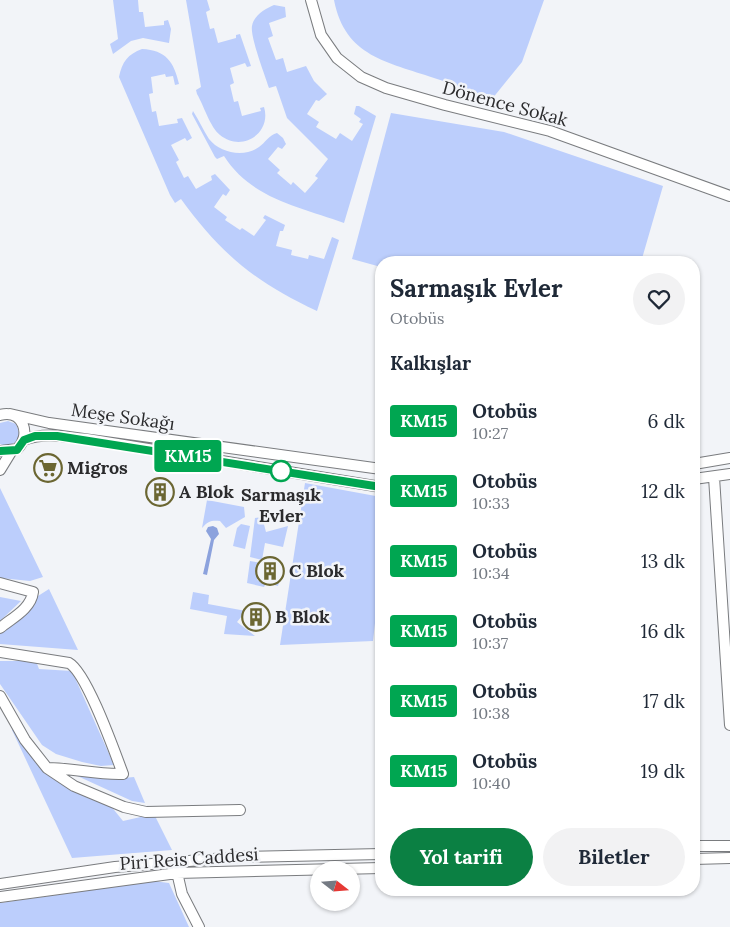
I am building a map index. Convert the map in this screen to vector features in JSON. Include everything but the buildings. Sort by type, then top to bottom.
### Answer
[{"type":"street","name":"Dönence Sokak","points":[[311,0],[321,35],[337,58],[361,77],[386,88],[445,105],[550,131],[730,196]]},
{"type":"street","points":[[0,470],[4,453],[17,450],[24,440],[24,427],[21,421],[4,414]]},
{"type":"street","name":"Meşe Sokağı","points":[[4,414],[49,423],[375,468]]},
{"type":"street","name":"Meşe Sokağı","points":[[24,440],[35,436],[47,435],[87,439],[375,486]]},
{"type":"street","points":[[700,463],[730,458]]},
{"type":"street","points":[[700,478],[730,474]]},
{"type":"street","points":[[714,477],[730,725]]},
{"type":"street","points":[[0,584],[33,592],[32,600],[23,610],[0,628]]},
{"type":"street","points":[[0,590],[22,589]]},
{"type":"street","points":[[0,652],[69,664],[77,670],[104,724],[123,774],[103,774],[72,768],[47,768]]},
{"type":"street","points":[[0,696],[25,740],[47,768],[74,786],[124,807],[146,812],[240,810]]},
{"type":"street","points":[[700,846],[730,846]]},
{"type":"street","name":"Piri Reis Caddesi","points":[[0,884],[114,867],[175,862],[238,858],[375,854]]},
{"type":"street","points":[[700,859],[730,858]]},
{"type":"street","points":[[175,862],[182,894],[199,927]]},
{"type":"street","name":"Piri Reis Caddesi","points":[[0,897],[177,874],[375,868]]},
{"type":"shaded area","points":[[113,0],[138,0],[139,12],[143,12],[145,27],[164,25],[164,21],[168,20],[171,29],[169,43],[143,38],[131,41],[113,54],[110,44],[118,39]]},
{"type":"shaded area","points":[[186,0],[207,0],[210,10],[206,12],[210,29],[214,28],[218,43],[236,38],[236,35],[240,34],[251,66],[247,67],[245,63],[230,68],[234,83],[230,85],[234,102],[238,101],[242,116],[261,111],[260,108],[264,107],[264,125],[253,138],[237,142],[229,140],[216,131],[207,116],[196,90],[201,87]]},
{"type":"shaded area","points":[[334,0],[544,0],[522,62],[492,99],[385,61],[358,46],[348,34],[340,19]]},
{"type":"shaded area","points":[[274,5],[285,7],[286,17],[269,23],[273,36],[268,38],[276,60],[283,58],[287,72],[306,66],[314,81],[327,94],[319,101],[316,100],[307,114],[319,122],[316,127],[336,139],[340,133],[352,141],[363,124],[359,122],[361,119],[354,114],[356,106],[376,116],[344,223],[279,200],[249,183],[235,171],[224,156],[217,159],[215,157],[192,114],[193,111],[209,139],[219,148],[226,151],[239,153],[253,150],[277,133],[286,144],[282,149],[278,147],[268,159],[280,170],[277,173],[291,185],[293,182],[305,193],[318,178],[315,176],[328,159],[287,118],[276,86],[269,88],[253,38],[253,22],[257,16]]},
{"type":"shaded area","points":[[142,49],[163,55],[174,69],[179,84],[175,85],[173,76],[166,77],[165,74],[151,77],[153,93],[149,94],[152,112],[156,111],[159,126],[178,123],[177,119],[182,118],[192,138],[187,141],[185,138],[171,145],[179,160],[176,162],[184,178],[188,176],[196,189],[212,180],[211,176],[215,174],[230,190],[226,196],[223,194],[214,207],[227,217],[225,220],[240,230],[242,228],[254,236],[266,220],[263,218],[265,215],[285,225],[283,231],[280,231],[276,246],[292,250],[291,255],[308,259],[309,255],[324,259],[332,237],[339,240],[317,311],[275,289],[241,265],[210,236],[181,199],[175,203],[119,77],[126,59]]},
{"type":"shaded area","points":[[391,113],[504,132],[663,186],[643,256],[375,256],[375,265],[352,259]]},
{"type":"shaded area","points":[[8,421],[16,424],[20,435],[17,442],[6,446],[0,444],[0,423]]},
{"type":"shaded area","points":[[305,483],[375,496],[375,623],[373,641],[280,645]]},
{"type":"shaded area","points":[[0,488],[43,577],[30,581],[0,578]]},
{"type":"shaded area","points":[[207,500],[244,507],[245,517],[226,528],[220,521],[215,521],[208,522],[202,528]]},
{"type":"shaded area","points":[[262,517],[266,532],[288,526],[283,547],[265,543],[262,560],[250,557],[255,518]]},
{"type":"shaded area","points":[[241,524],[250,526],[245,549],[233,546],[237,528]]},
{"type":"shaded area","points":[[213,526],[217,528],[219,534],[214,540],[207,575],[203,574],[211,539],[206,531],[208,527]]},
{"type":"shaded area","points":[[250,561],[261,563],[257,580],[265,582],[266,579],[279,582],[278,586],[266,583],[264,587],[247,583]]},
{"type":"shaded area","points":[[49,589],[78,650],[0,644],[0,633],[23,614],[38,596]]},
{"type":"shaded area","points":[[193,592],[209,595],[208,604],[246,611],[237,622],[255,636],[224,634],[227,616],[190,609]]},
{"type":"shaded area","points":[[0,597],[21,601],[0,621]]},
{"type":"shaded area","points":[[0,661],[36,661],[39,669],[72,671],[114,765],[101,766],[82,762],[56,754],[42,745],[0,684]]},
{"type":"shaded area","points":[[13,723],[39,764],[52,778],[110,805],[123,821],[154,814],[172,850],[72,858],[12,730]]},
{"type":"shaded area","points":[[73,774],[112,779],[134,777],[145,803],[132,801]]},
{"type":"shaded area","points":[[153,881],[169,883],[189,927],[0,927],[0,903]]},
{"type":"bus line","name":"KM15","points":[[0,451],[11,452],[17,450],[24,440],[35,436],[47,435],[87,439],[375,486]]},
{"type":"place","name":"Migros","points":[[48,468]]},
{"type":"place","name":"Sarmaşık Evler","points":[[281,471]]},
{"type":"place","name":"A Blok","points":[[160,492]]},
{"type":"place","name":"C Blok","points":[[270,571]]},
{"type":"place","name":"B Blok","points":[[256,617]]}]
